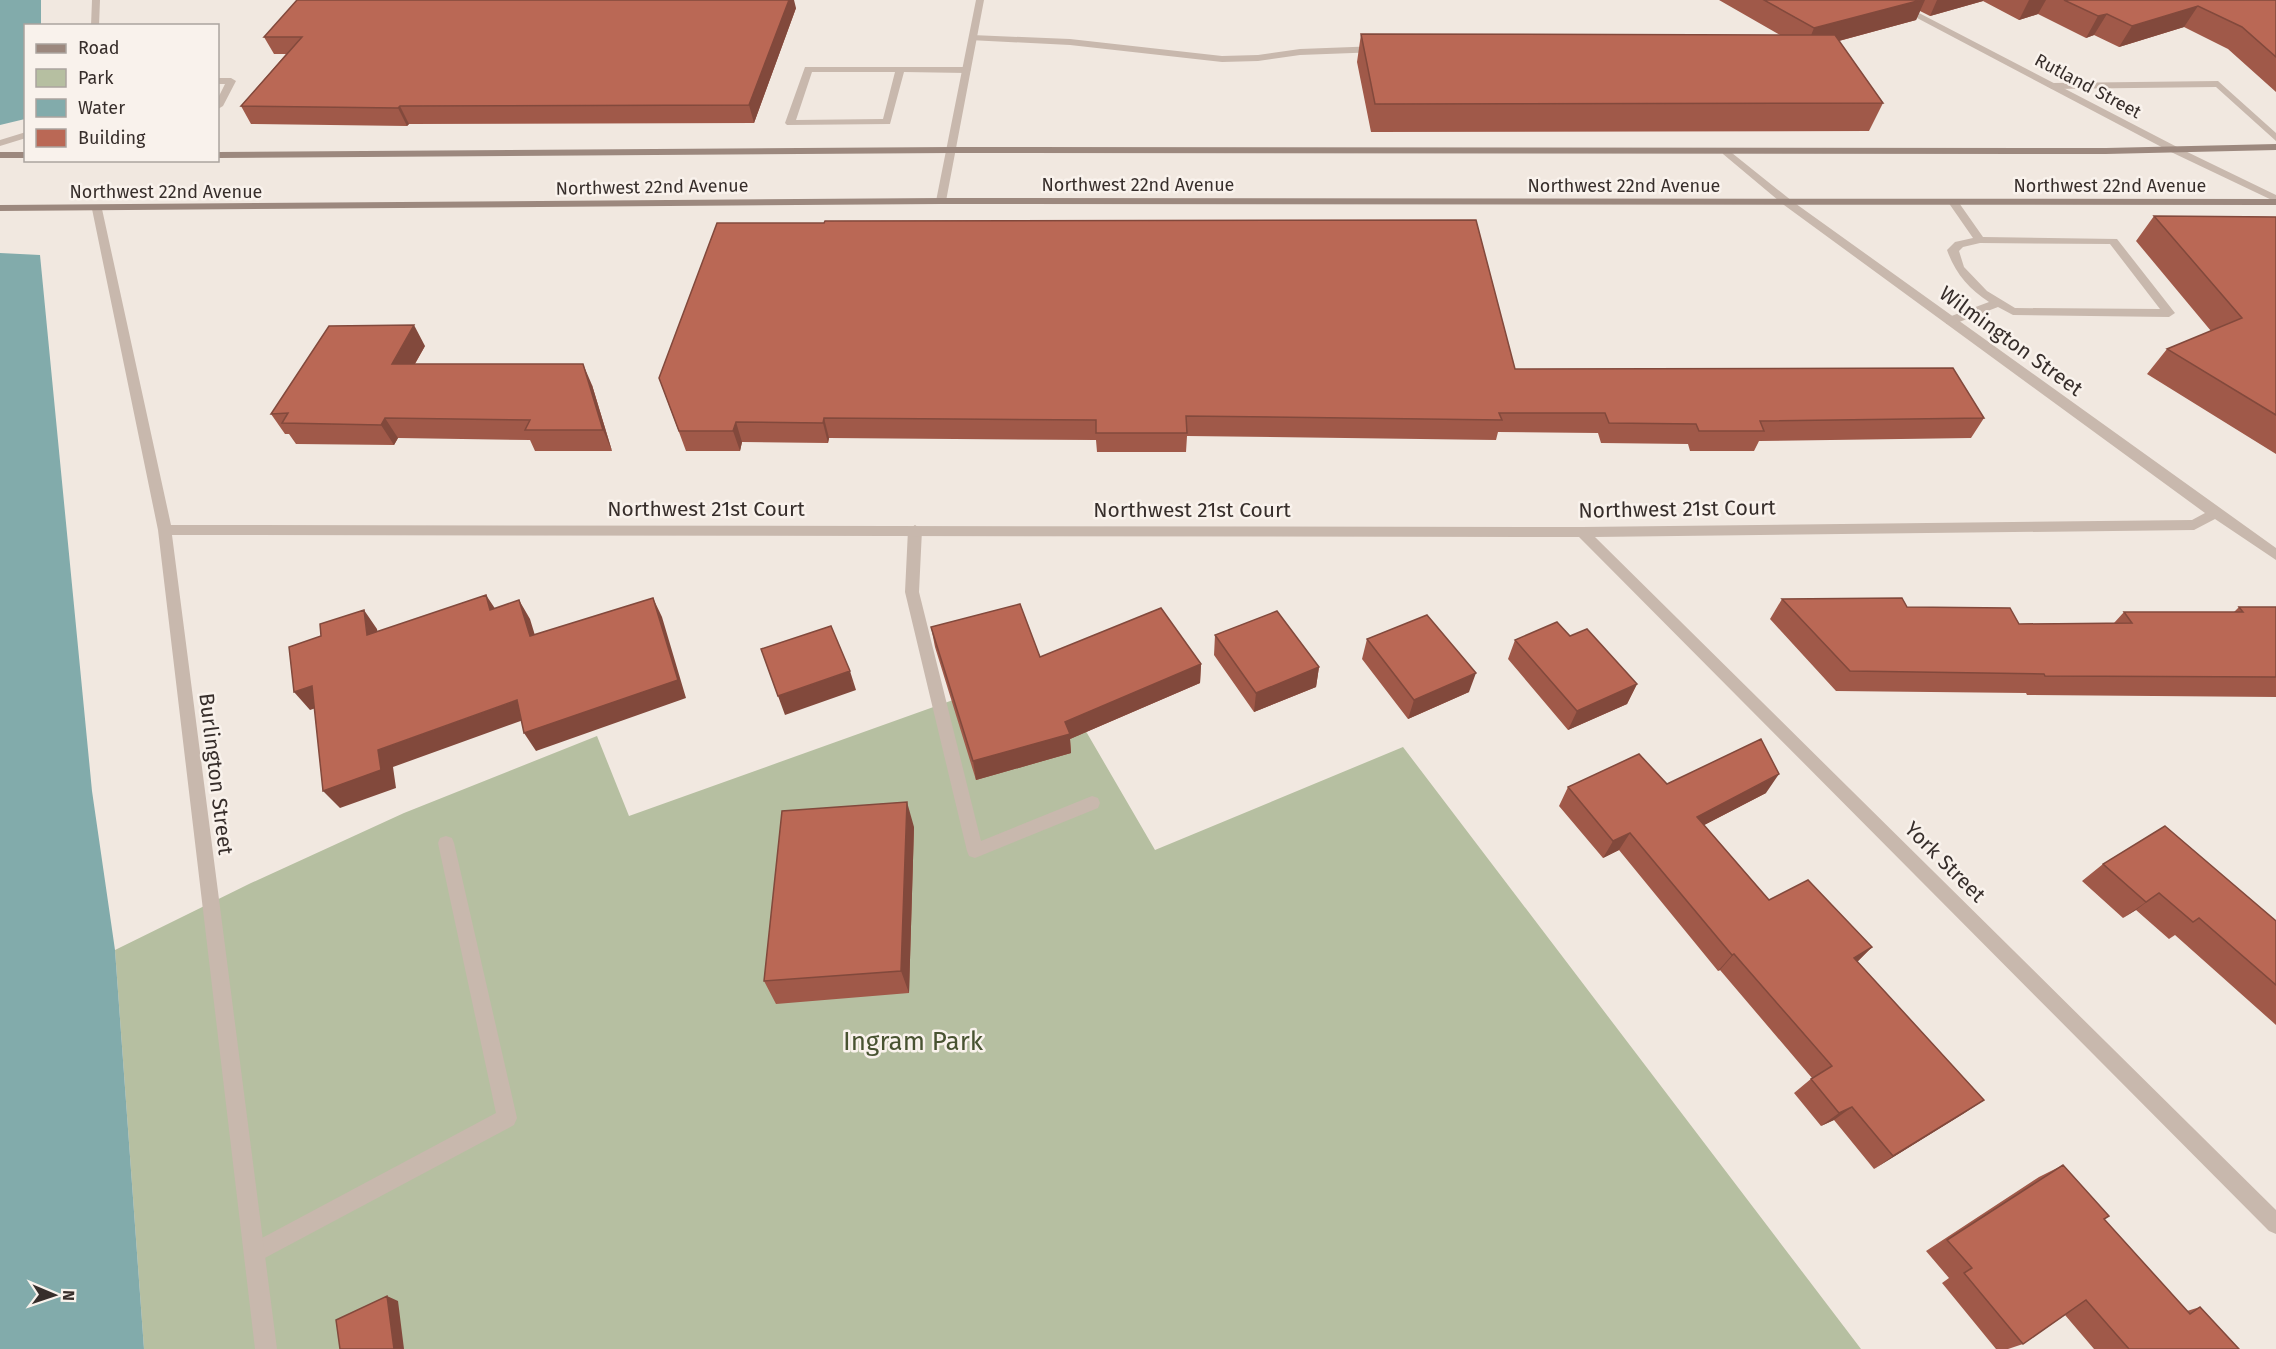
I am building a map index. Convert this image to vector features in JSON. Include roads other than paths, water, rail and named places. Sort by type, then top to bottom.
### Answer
[{"type":"main road","name":"Northwest 22nd Avenue","points":[[219,155],[951,150],[1727,152],[2175,150],[2276,147]]},
{"type":"main road","points":[[0,155],[24,155]]},
{"type":"main road","name":"Northwest 22nd Avenue","points":[[0,208],[98,210],[941,201],[1788,203],[2276,200]]},
{"type":"street","points":[[95,24],[96,0]]},
{"type":"street","points":[[941,201],[980,0]]},
{"type":"street","name":"Rutland Street","points":[[1887,0],[2276,200]]},
{"type":"street","points":[[972,38],[1070,42],[1222,59],[1258,58],[1300,52],[1390,49]]},
{"type":"street","points":[[900,70],[887,122],[790,123],[808,69],[966,70]]},
{"type":"street","points":[[219,81],[231,81],[219,104]]},
{"type":"street","points":[[2052,86],[2218,84],[2276,138]]},
{"type":"street","points":[[0,143],[24,136]]},
{"type":"street","name":"Wilmington Street","points":[[1727,152],[1788,203],[2276,555]]},
{"type":"street","points":[[1953,202],[1980,240]]},
{"type":"street","name":"Burlington Street","points":[[98,210],[165,530],[266,1349]]},
{"type":"street","points":[[1980,240],[2113,241],[2169,313],[2013,310],[1983,293],[1959,268],[1953,250],[1959,244],[1980,240]]},
{"type":"street","points":[[1950,321],[1999,302]]},
{"type":"street","name":"Northwest 21st Court","points":[[165,530],[1582,532],[2194,525],[2215,513]]},
{"type":"street","points":[[915,530],[912,592],[975,851],[1092,803]]},
{"type":"street","name":"York Street","points":[[1582,532],[2276,1224]]},
{"type":"street","points":[[254,1252],[507,1118],[446,843]]},
{"type":"water","points":[[0,0],[41,0],[41,24],[24,24],[24,119],[0,125]]},
{"type":"water","points":[[0,253],[40,255],[92,791],[115,950],[144,1349],[0,1349]]},
{"type":"park label","name":"Ingram Park","points":[[913,1041]]}]
